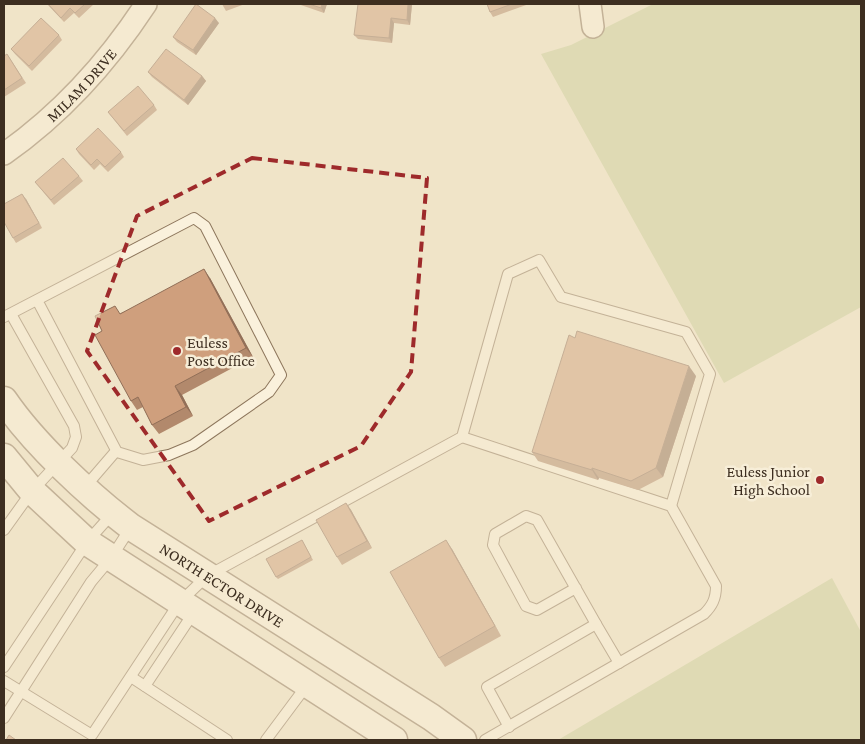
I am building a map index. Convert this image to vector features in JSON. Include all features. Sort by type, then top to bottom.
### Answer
[{"type":"street","name":"MILAM DRIVE","points":[[4,154],[25,139],[67,101],[104,63],[146,4]]},
{"type":"street","points":[[590,4],[593,27]]},
{"type":"street","name":"NORTH ECTOR DRIVE","points":[[4,400],[58,461],[122,520],[463,740]]},
{"type":"street","points":[[4,457],[32,491],[87,542],[307,685],[382,737]]},
{"type":"street","points":[[307,685],[330,654]]},
{"type":"lane","points":[[4,530],[32,491],[72,448],[76,437],[74,426],[7,316],[36,300],[194,218],[205,226],[281,374],[270,392],[193,445],[169,455],[143,460],[116,451],[36,300]]},
{"type":"lane","points":[[145,686],[187,608],[207,576],[462,437],[508,274],[539,260],[561,297],[686,332],[710,374],[671,506]]},
{"type":"lane","points":[[462,437],[671,506],[716,586],[716,596],[712,607],[704,614],[486,740]]},
{"type":"lane","points":[[85,487],[116,451]]},
{"type":"lane","points":[[576,588],[537,610],[526,606],[493,544],[495,534],[526,516],[537,520],[576,588],[596,624],[619,663]]},
{"type":"lane","points":[[4,668],[87,542],[122,520]]},
{"type":"lane","points":[[4,718],[91,582],[111,558],[122,520]]},
{"type":"lane","points":[[4,681],[92,735],[131,677],[187,608]]},
{"type":"lane","points":[[509,727],[487,686],[596,624]]},
{"type":"lane","points":[[131,677],[226,740]]},
{"type":"lane","points":[[266,740],[307,685]]},
{"type":"highlighted area","points":[[252,158],[427,178],[411,372],[361,446],[209,521],[87,351],[137,216]]},
{"type":"green space","points":[[653,4],[861,4],[861,307],[724,383],[541,54],[571,45]]},
{"type":"green space","points":[[832,578],[861,632],[861,740],[558,740]]},
{"type":"building","points":[[48,4],[85,4],[75,13],[70,8],[61,18]]},
{"type":"building","points":[[196,4],[215,18],[193,50],[173,37]]},
{"type":"building","points":[[309,4],[322,4],[321,8]]},
{"type":"building","points":[[358,4],[408,4],[407,20],[391,18],[389,38],[354,35]]},
{"type":"building","points":[[487,4],[512,4],[490,12]]},
{"type":"building","points":[[41,18],[59,35],[29,66],[11,49]]},
{"type":"building","points":[[166,49],[202,76],[184,100],[148,72]]},
{"type":"building","points":[[7,54],[22,78],[4,90],[4,56]]},
{"type":"building","points":[[138,86],[154,105],[124,131],[108,112]]},
{"type":"building","points":[[98,128],[121,152],[105,167],[97,159],[91,165],[76,149]]},
{"type":"building","points":[[63,158],[79,176],[51,200],[35,182]]},
{"type":"building","points":[[22,194],[39,223],[13,238],[4,222],[4,204]]},
{"type":"building","name":"Euless Post Office","points":[[204,269],[246,348],[175,386],[186,407],[152,425],[138,397],[131,401],[95,335],[102,331],[95,316],[115,306],[120,314]]},
{"type":"building","points":[[577,331],[689,366],[656,468],[631,481],[592,468],[592,470],[532,452],[569,335],[575,338]]},
{"type":"building","points":[[346,503],[367,541],[337,557],[316,520]]},
{"type":"building","points":[[302,540],[311,557],[276,577],[266,559]]},
{"type":"building","points":[[446,540],[495,626],[439,658],[390,572]]},
{"type":"building","points":[[9,735],[16,740],[6,740]]},
{"type":"place","name":"Euless Post Office","points":[[177,351]]},
{"type":"place","name":"Euless Junior High School","points":[[820,480]]}]
